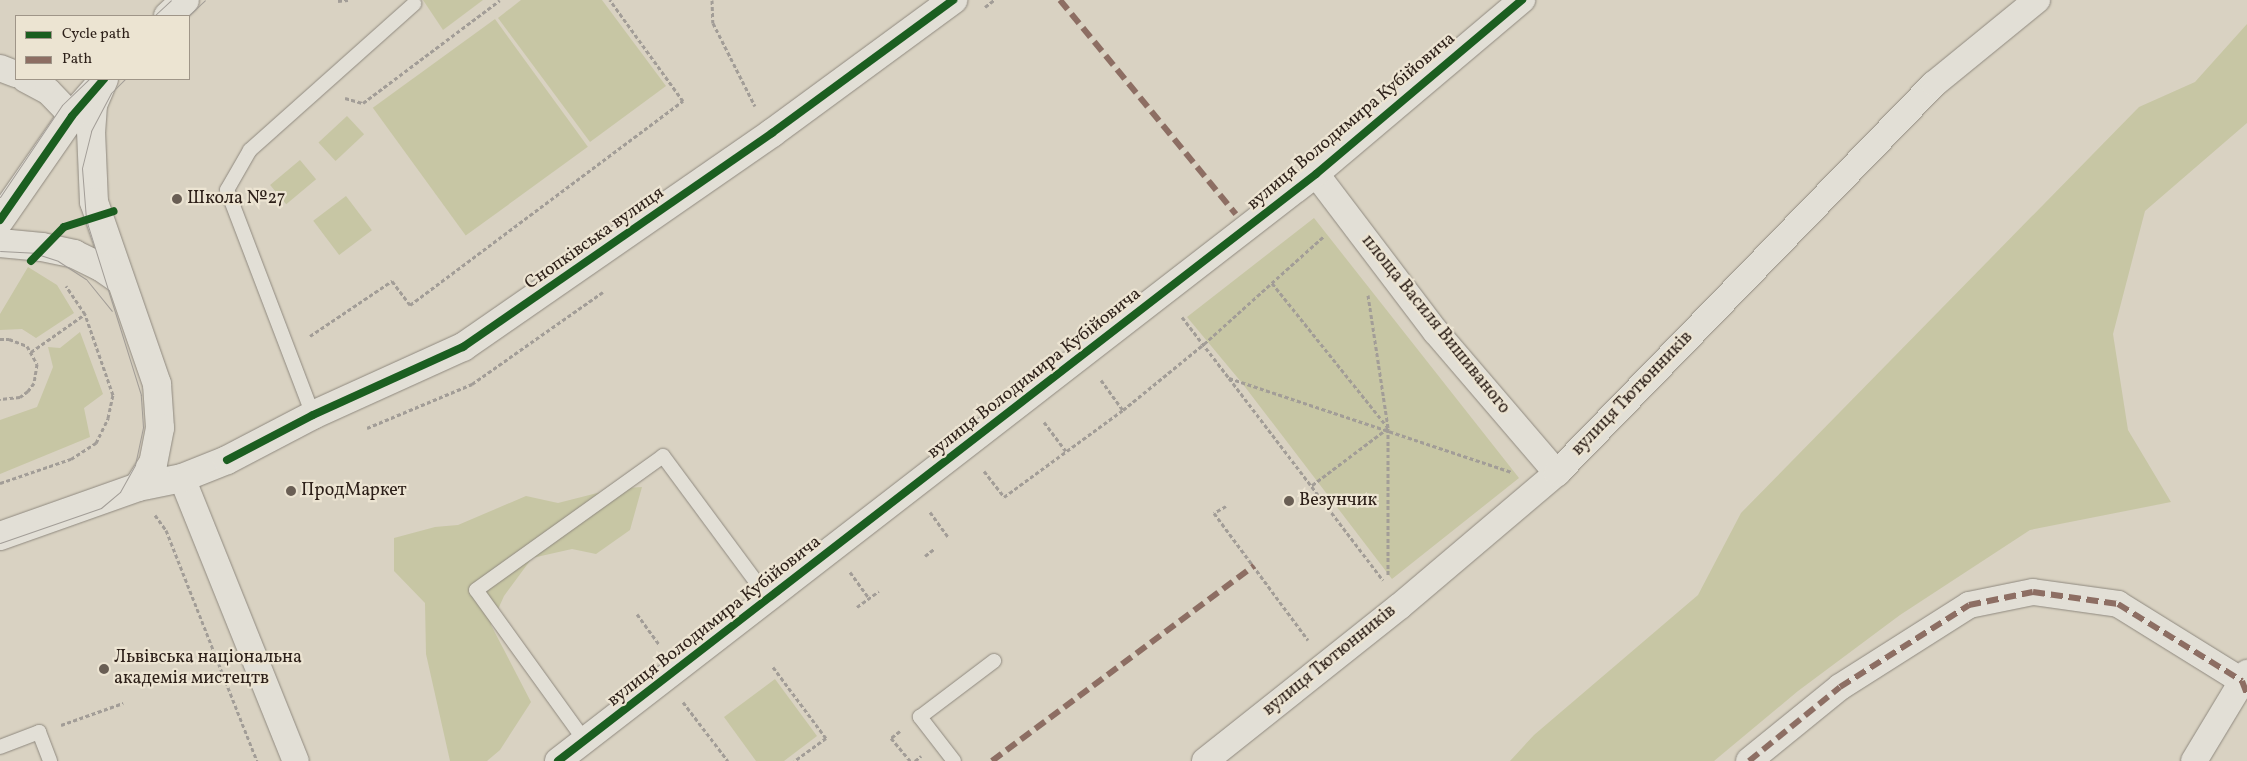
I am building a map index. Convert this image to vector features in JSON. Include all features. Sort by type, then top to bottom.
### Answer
[{"type":"main road","points":[[169,15],[185,0]]},
{"type":"main road","name":"Снопківська вулиця","points":[[0,536],[138,487],[182,478],[227,460],[313,415],[472,342],[772,133],[953,0]]},
{"type":"main road","points":[[0,220],[72,116],[103,80]]},
{"type":"main road","points":[[104,80],[93,105],[93,187],[97,216],[157,384],[160,428],[153,464],[138,487]]},
{"type":"main road","points":[[0,243],[37,246],[74,254],[101,266],[118,279]]},
{"type":"street","name":"вулиця Володимира Кубійовича","points":[[558,761],[1316,174],[1522,0]]},
{"type":"street","name":"вулиця Тютюнників","points":[[1205,761],[1400,606],[1557,473],[1934,84],[2037,0]]},
{"type":"street","points":[[0,68],[15,74]]},
{"type":"street","points":[[27,80],[48,91],[72,116]]},
{"type":"street","name":"площа Василя Вишиваного","points":[[1316,174],[1436,332],[1557,473]]},
{"type":"street","points":[[182,478],[296,761]]},
{"type":"street","points":[[1749,761],[1840,686],[1969,605],[2033,592],[2118,604],[2245,683],[2194,761]]},
{"type":"lane","points":[[313,415],[227,190],[250,150],[299,104],[332,78],[414,4]]},
{"type":"lane","points":[[585,740],[476,590],[663,456],[769,599]]},
{"type":"lane","points":[[954,761],[920,717],[994,661]]},
{"type":"lane","points":[[0,746],[39,732],[50,761]]},
{"type":"path","points":[[338,1],[348,0]]},
{"type":"path","points":[[332,78],[345,98],[363,103],[500,0]]},
{"type":"path","points":[[288,350],[392,281],[410,305],[683,101],[610,0]]},
{"type":"path","points":[[712,0],[713,23],[755,107]]},
{"type":"path","points":[[1004,497],[1123,410],[1204,344],[1327,234]]},
{"type":"path","points":[[0,483],[71,459],[96,443],[108,418],[113,395],[85,314],[58,281]]},
{"type":"path","points":[[1272,283],[1388,428]]},
{"type":"path","points":[[1175,309],[1204,344],[1388,588],[1388,428],[1369,304]]},
{"type":"path","points":[[31,352],[85,314]]},
{"type":"path","points":[[0,340],[18,341],[31,352],[37,364],[34,383],[20,397],[0,399]]},
{"type":"path","points":[[1082,356],[1123,410]]},
{"type":"path","points":[[1229,378],[1388,428],[1519,474]]},
{"type":"path","points":[[1027,399],[1066,451]]},
{"type":"path","points":[[1312,486],[1388,428]]},
{"type":"path","points":[[1226,506],[1214,513],[1311,644]]},
{"type":"path","points":[[153,512],[166,530],[256,761]]},
{"type":"path","points":[[925,556],[934,549]]},
{"type":"path","points":[[857,607],[879,591]]},
{"type":"path","points":[[637,614],[662,648]]},
{"type":"path","points":[[773,667],[826,738],[794,761]]},
{"type":"path","points":[[678,695],[728,761]]},
{"type":"path","points":[[39,732],[123,703]]},
{"type":"path","points":[[891,738],[910,761]]},
{"type":"green space","points":[[423,0],[483,0],[443,30]]},
{"type":"green space","points":[[521,0],[602,0],[666,86],[590,142],[498,18]]},
{"type":"green space","points":[[495,19],[588,147],[466,236],[373,108]]},
{"type":"green space","points":[[2247,24],[2247,123],[2145,211],[2113,334],[2128,430],[2171,502],[2030,530],[1900,615],[1798,691],[1714,761],[1510,761],[1534,735],[1698,595],[1741,513],[2139,107],[2195,82]]},
{"type":"green space","points":[[347,116],[364,134],[336,161],[318,143]]},
{"type":"green space","points":[[300,160],[316,179],[286,204],[270,185]]},
{"type":"green space","points":[[346,196],[372,230],[339,255],[313,221]]},
{"type":"green space","points":[[1314,218],[1519,478],[1392,579],[1242,383],[1187,317]]},
{"type":"green space","points":[[28,267],[57,285],[74,313],[36,338],[22,329],[0,330],[0,314]]},
{"type":"green space","points":[[80,332],[103,394],[84,408],[90,437],[0,474],[0,420],[37,407],[53,367],[48,347],[60,348]]},
{"type":"green space","points":[[642,487],[630,530],[596,554],[572,549],[532,558],[504,596],[491,625],[531,702],[500,750],[487,761],[450,761],[426,654],[425,603],[394,571],[394,538],[435,527],[458,525],[526,496],[558,503],[613,489]]},
{"type":"green space","points":[[775,679],[817,736],[784,761],[756,761],[724,717]]},
{"type":"tram line","points":[[155,15],[171,0]]},
{"type":"tram line","points":[[189,15],[205,0]]},
{"type":"tram line","points":[[0,197],[62,105],[88,80]]},
{"type":"tram line","points":[[0,543],[101,508],[120,492],[135,465],[143,427],[141,395],[86,219],[82,168],[91,131],[111,93],[124,80]]},
{"type":"tram line","points":[[0,251],[34,253],[58,261],[86,279],[112,311]]},
{"type":"marked path","points":[[1060,0],[1236,214]]},
{"type":"marked path","points":[[992,761],[1254,566]]},
{"type":"marked path","points":[[1749,761],[1840,687],[1969,605],[2033,592],[2118,604],[2242,681],[2247,694]]},
{"type":"cycle path","points":[[227,460],[313,415],[463,347],[772,133],[953,0]]},
{"type":"cycle path","points":[[558,761],[1316,174],[1522,0]]},
{"type":"cycle path","points":[[0,220],[72,116],[103,80]]},
{"type":"cycle path","points":[[31,261],[64,227],[114,211]]},
{"type":"place","name":"Школа №27","points":[[177,199]]},
{"type":"place","name":"ПродМаркет","points":[[291,491]]},
{"type":"place","name":"Везунчик","points":[[1289,501]]},
{"type":"place","name":"Львівська національна академія мистецтв","points":[[104,669]]}]
